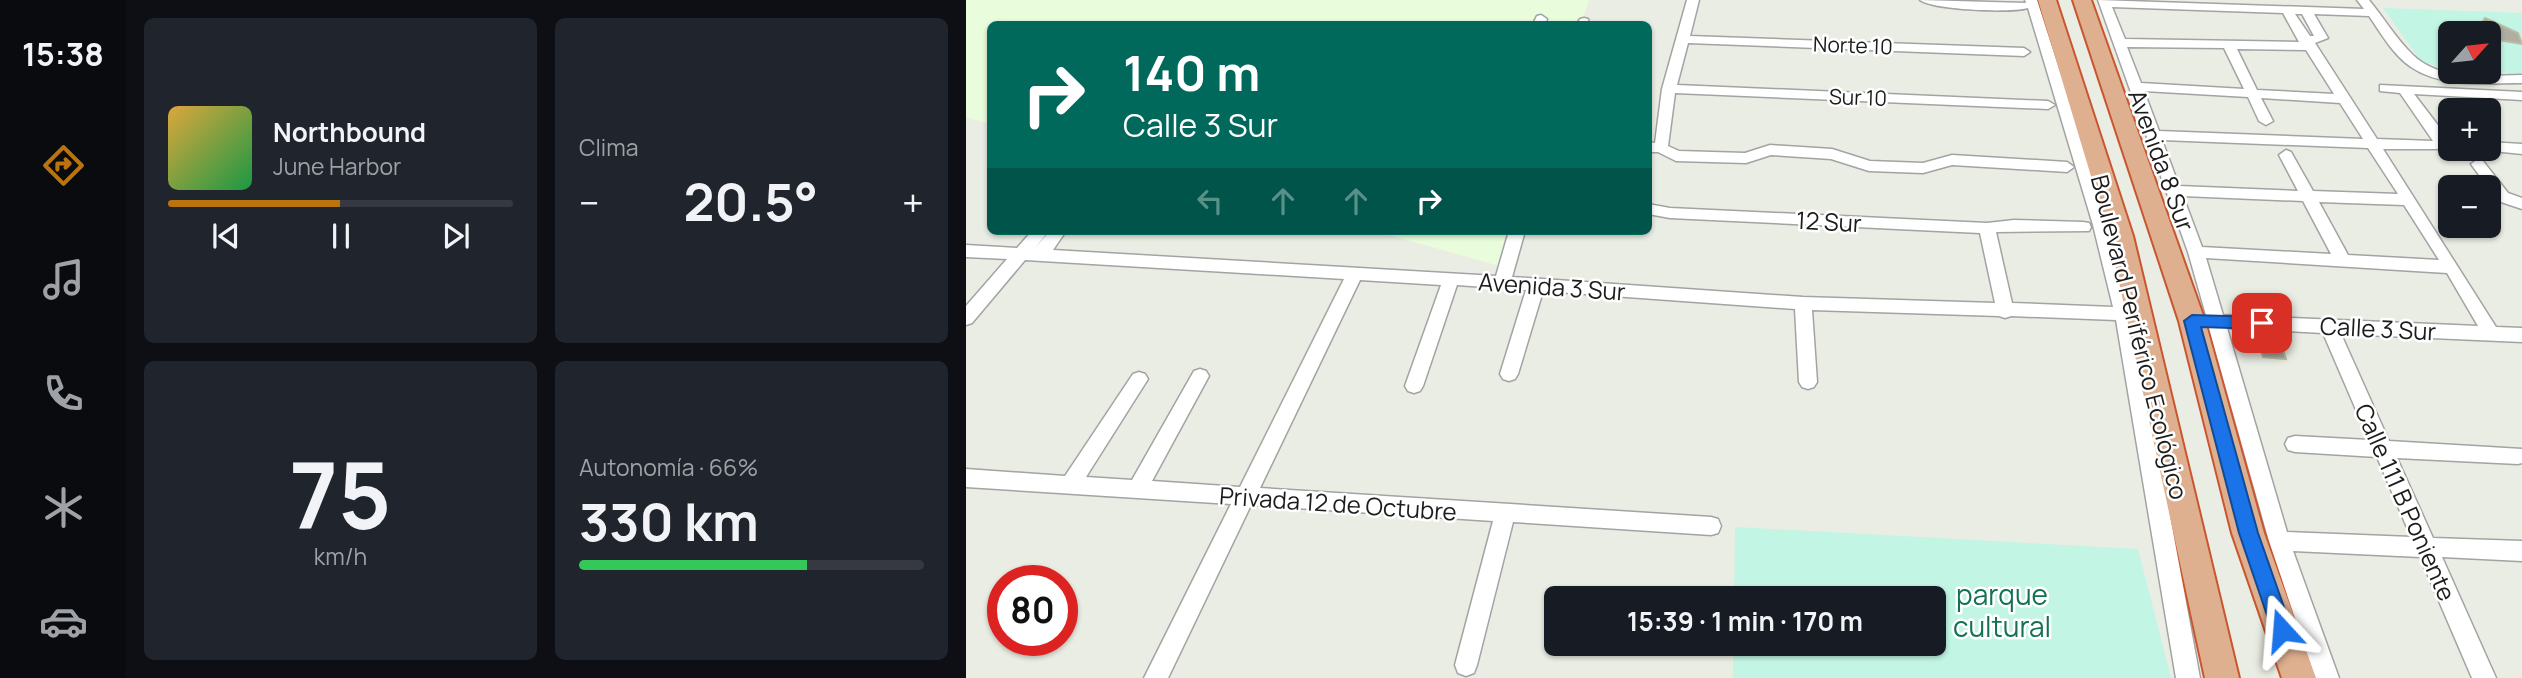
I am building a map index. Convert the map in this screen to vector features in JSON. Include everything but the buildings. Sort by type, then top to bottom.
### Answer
[{"type":"highway","name":"Boulevard Periférico Ecológico","points":[[2097,1],[2204,321],[2248,533],[2299,678]]},
{"type":"highway","name":"Boulevard Periférico Ecológico","points":[[2034,2],[2121,236],[2131,314],[2222,678]]},
{"type":"street","points":[[1693,0],[1655,148],[1676,156],[1746,158],[1770,150],[1832,153],[1869,166],[1923,169],[1952,160],[2067,167]]},
{"type":"street","points":[[1926,0],[1954,5],[2034,2]]},
{"type":"street","points":[[2364,0],[2412,62],[2438,74]]},
{"type":"street","points":[[2097,1],[2287,10],[2309,5],[2373,13]]},
{"type":"street","name":"Avenida 8 Sur","points":[[2097,1],[2119,43],[2196,252],[2204,321],[2327,678]]},
{"type":"street","points":[[2119,43],[2229,46],[2306,43],[2322,38],[2309,5]]},
{"type":"street","points":[[2287,10],[2306,43],[2346,99],[2491,333]]},
{"type":"street","name":"Norte 10","points":[[1682,39],[2024,52]]},
{"type":"street","points":[[2229,46],[2266,121]]},
{"type":"street","points":[[2501,78],[2522,79]]},
{"type":"street","points":[[2501,79],[2520,96]]},
{"type":"street","points":[[2136,87],[2346,99]]},
{"type":"street","points":[[2385,88],[2520,96]]},
{"type":"street","name":"Sur 10","points":[[1669,89],[2048,105]]},
{"type":"street","points":[[2404,89],[2438,134]]},
{"type":"street","points":[[2160,135],[2438,146]]},
{"type":"street","points":[[2501,148],[2522,149]]},
{"type":"street","points":[[2286,155],[2343,261]]},
{"type":"street","points":[[2478,164],[2503,197],[2522,204]]},
{"type":"street","points":[[2174,191],[2409,200]]},
{"type":"street","name":"12 Sur","points":[[1652,210],[1670,213],[1987,228],[2014,225],[2083,227]]},
{"type":"street","points":[[1987,228],[2005,312]]},
{"type":"street","points":[[966,318],[1038,235]]},
{"type":"street","points":[[1039,257],[1055,235]]},
{"type":"street","points":[[1502,282],[1516,235]]},
{"type":"street","name":"Avenida 3 Sur","points":[[966,251],[1502,282],[1803,303],[2005,312],[2131,314]]},
{"type":"street","points":[[2196,252],[2452,267]]},
{"type":"street","points":[[1156,678],[1354,275]]},
{"type":"street","points":[[1414,386],[1451,280]]},
{"type":"street","points":[[1509,374],[1536,285]]},
{"type":"street","points":[[1803,303],[1808,382]]},
{"type":"street","name":"Boulevard Periférico Ecológico","points":[[2131,314],[2188,678]]},
{"type":"street","name":"Calle 3 Sur","points":[[2204,321],[2522,335]]},
{"type":"street","name":"Calle 111 B Poniente","points":[[2329,326],[2424,547],[2484,678]]},
{"type":"street","points":[[1137,489],[1200,376]]},
{"type":"street","points":[[1070,485],[1139,379]]},
{"type":"street","points":[[2294,444],[2518,456]]},
{"type":"street","name":"Privada 12 de Octubre","points":[[966,478],[1711,526]]},
{"type":"street","points":[[1466,664],[1505,514]]},
{"type":"street","points":[[2279,541],[2522,551]]},
{"type":"shaded area","points":[[966,0],[1589,0],[1582,21],[987,21],[987,123],[966,117]]},
{"type":"shaded area","points":[[1389,235],[1510,235],[1499,266]]},
{"type":"green space","points":[[2383,8],[2522,13],[2522,73],[2501,72],[2501,21],[2438,21],[2438,67],[2421,61]]},
{"type":"green space","name":"parque cultural","points":[[1735,527],[2138,549],[2171,678],[1733,678],[1733,656],[1946,656],[1946,586],[1734,586]]},
{"type":"route","points":[[2262,323],[2192,321],[2248,533],[2282,630]]}]
